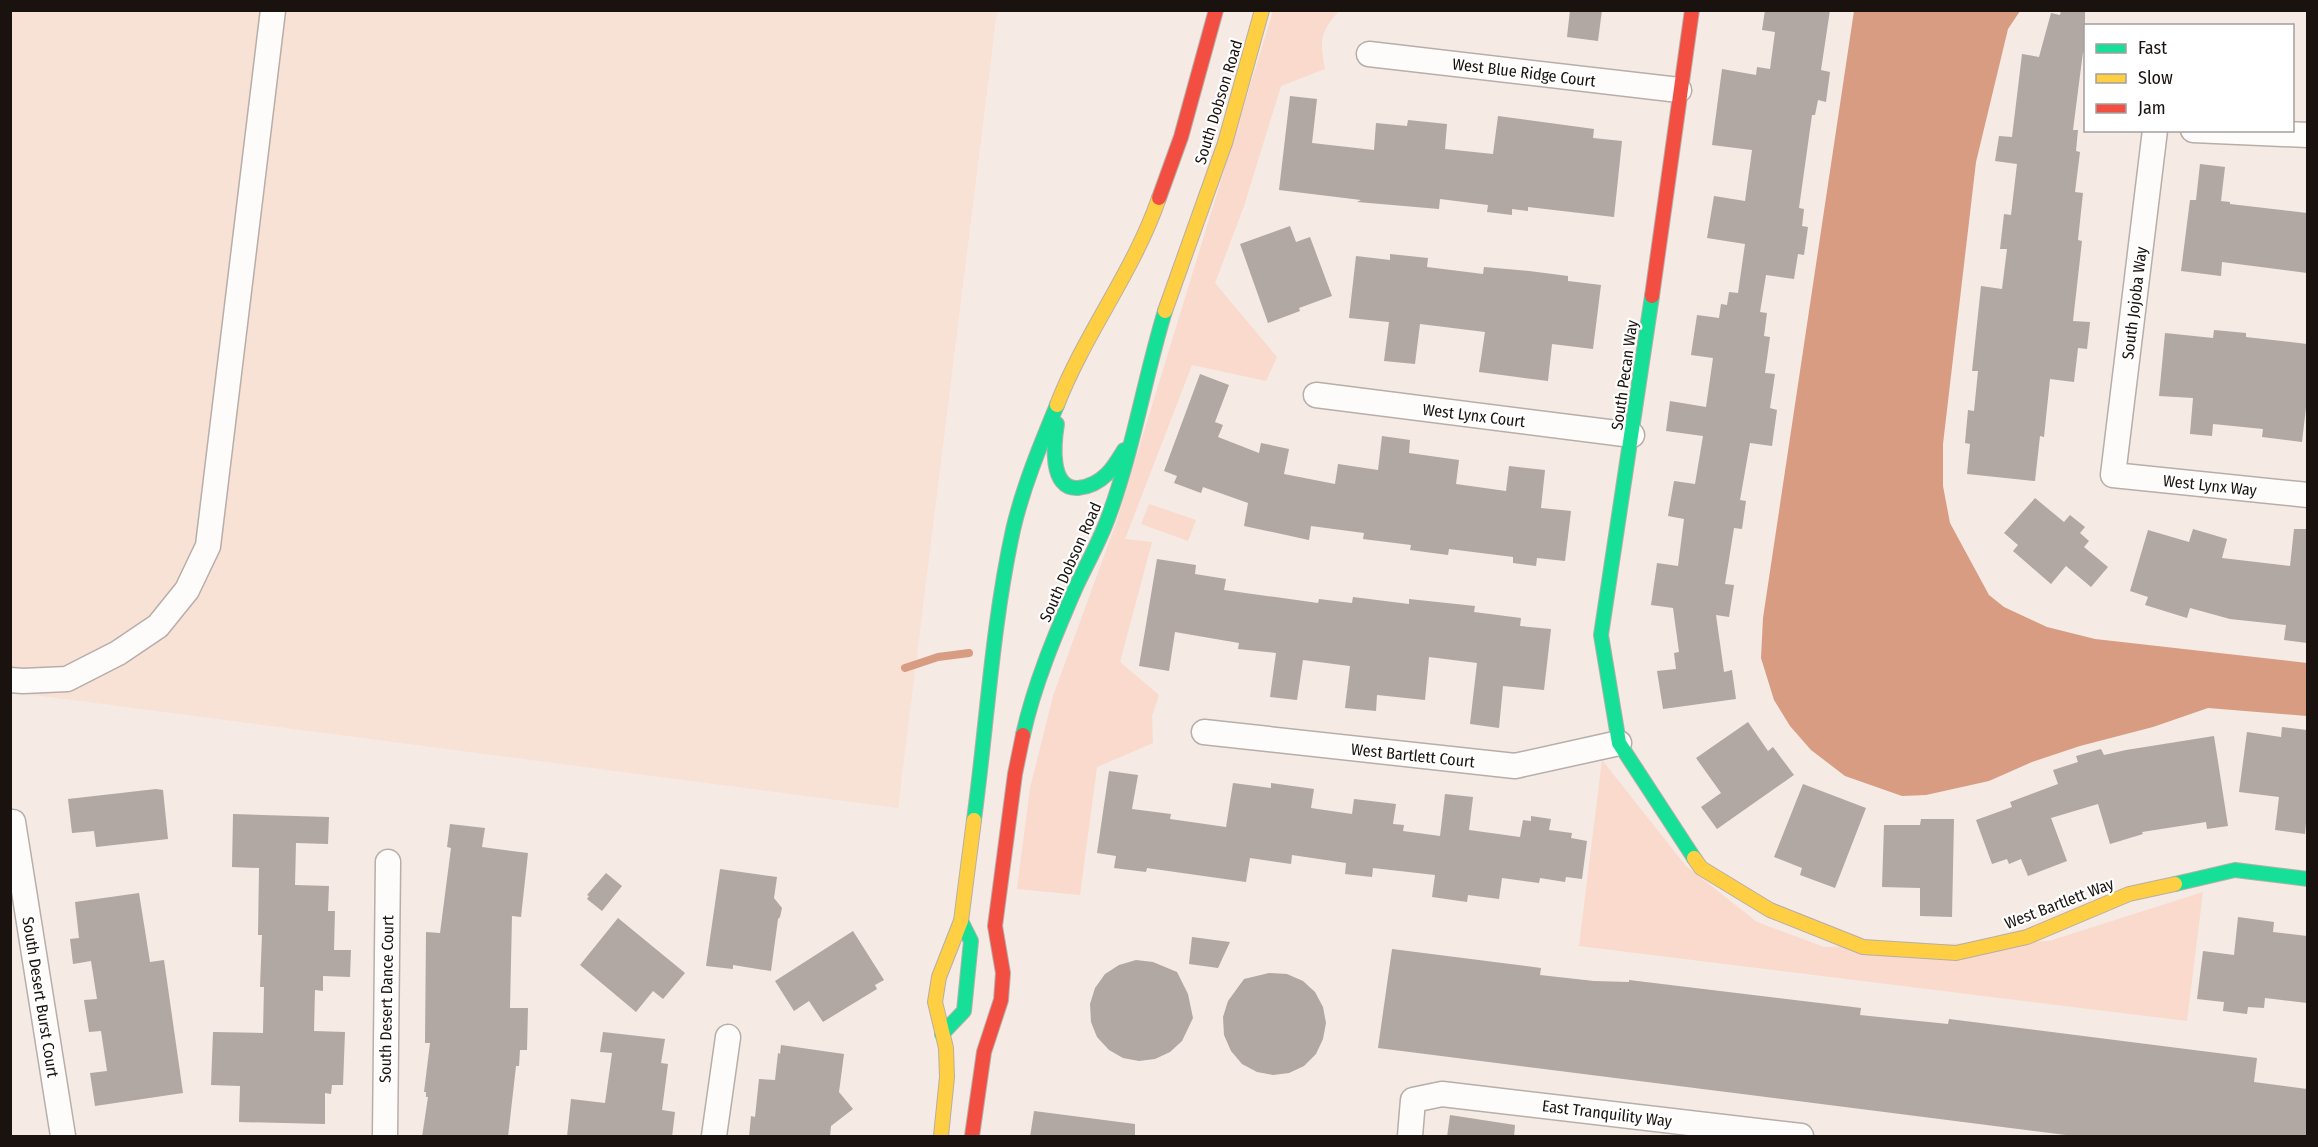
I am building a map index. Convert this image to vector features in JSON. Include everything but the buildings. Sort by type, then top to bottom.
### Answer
[{"type":"street","points":[[10,680],[67,679],[126,648],[158,626],[187,590],[208,546],[273,10]]},
{"type":"street","name":"South Dobson Road","points":[[972,1137],[984,1052],[983,1039],[1001,1000],[1003,973],[978,924],[981,770],[1002,584],[1013,530],[1026,483],[1068,376],[1128,267],[1156,208],[1180,137],[1216,10]]},
{"type":"street","name":"South Dobson Road","points":[[942,1034],[964,1011],[971,941],[978,924],[1014,785],[1025,726],[1056,636],[1076,587],[1099,544],[1116,498],[1156,344],[1225,143],[1262,10]]},
{"type":"street","name":"South Pecan Way","points":[[1619,743],[1601,635],[1632,435],[1692,10]]},
{"type":"street","name":"West Blue Ridge Court","points":[[1370,54],[1679,90]]},
{"type":"street","name":"South Jojoba Way","points":[[2113,475],[2155,132]]},
{"type":"street","points":[[2239,132],[2307,135]]},
{"type":"street","points":[[1068,376],[1054,443],[1055,469],[1060,480],[1068,486],[1079,488],[1095,484],[1109,472],[1131,439]]},
{"type":"street","name":"West Lynx Court","points":[[1316,395],[1632,435]]},
{"type":"street","name":"West Lynx Way","points":[[2113,475],[2307,495]]},
{"type":"street","name":"West Bartlett Court","points":[[1204,732],[1515,766],[1619,743]]},
{"type":"street","name":"West Bartlett Way","points":[[1619,743],[1701,868],[1770,910],[1863,947],[1956,953],[2027,937],[2129,894],[2235,870],[2307,879]]},
{"type":"street","name":"South Desert Burst Court","points":[[13,822],[63,1137]]},
{"type":"street","name":"South Desert Dance Court","points":[[385,1137],[388,862]]},
{"type":"street","name":"South Dobson Road","points":[[941,1137],[947,1077],[946,1048],[935,1002],[939,977],[978,924]]},
{"type":"street","points":[[942,1034],[959,1036]]},
{"type":"street","points":[[714,1137],[729,1037]]},
{"type":"street","name":"East Tranquility Way","points":[[1410,1137],[1413,1100],[1442,1094],[1758,1134],[1801,1137]]},
{"type":"shaded area","points":[[11,11],[997,11],[898,808],[11,692]]},
{"type":"shaded area","points":[[1273,11],[1339,11],[1324,32],[1322,51],[1325,69],[1281,86],[1244,206],[1215,283],[1277,357],[1266,381],[1192,365],[1125,539],[1152,542],[1120,662],[1159,695],[1152,716],[1153,743],[1097,767],[1080,895],[1017,889],[1030,788],[1053,696],[1116,523]]},
{"type":"shaded area","points":[[1854,11],[2020,11],[2008,29],[1976,162],[1943,444],[1943,486],[1950,523],[1989,595],[2004,607],[2047,627],[2095,639],[2307,663],[2307,716],[2208,708],[2153,727],[2080,746],[2032,762],[1989,781],[1926,795],[1902,796],[1845,776],[1811,750],[1790,726],[1774,700],[1761,658],[1763,618]]},
{"type":"shaded area","points":[[1149,504],[1196,520],[1188,541],[1141,524]]},
{"type":"shaded area","points":[[1602,760],[1686,866],[1757,922],[1824,947],[2049,941],[2203,892],[2187,1021],[1579,946]]},
{"type":"waterway","points":[[905,668],[938,657],[969,653]]},
{"type":"traffic: fast","points":[[1652,296],[1601,635],[1619,743],[1694,858]]},
{"type":"traffic: fast","points":[[1023,735],[1039,679],[1053,642],[1075,589],[1101,536],[1117,493],[1165,311]]},
{"type":"traffic: fast","points":[[974,820],[995,639],[1013,530],[1027,482],[1057,405]]},
{"type":"traffic: fast","points":[[1057,424],[1056,464],[1062,481],[1069,487],[1078,488],[1101,479],[1124,450]]},
{"type":"traffic: fast","points":[[2175,884],[2235,870],[2308,879]]},
{"type":"traffic: fast","points":[[942,1034],[964,1011],[971,941],[961,921]]},
{"type":"traffic: slow","points":[[1165,311],[1225,143],[1262,10]]},
{"type":"traffic: slow","points":[[1057,405],[1068,378],[1149,225],[1159,198]]},
{"type":"traffic: slow","points":[[941,1136],[947,1077],[946,1048],[935,1002],[939,977],[961,921],[974,820]]},
{"type":"traffic: slow","points":[[1694,858],[1701,868],[1770,910],[1863,947],[1956,953],[2027,937],[2129,894],[2175,884]]},
{"type":"traffic: jam","points":[[1159,198],[1181,137],[1216,10]]},
{"type":"traffic: jam","points":[[1652,296],[1692,10]]},
{"type":"traffic: jam","points":[[972,1136],[984,1052],[1001,1000],[1003,973],[995,926],[1015,774],[1023,735]]}]
